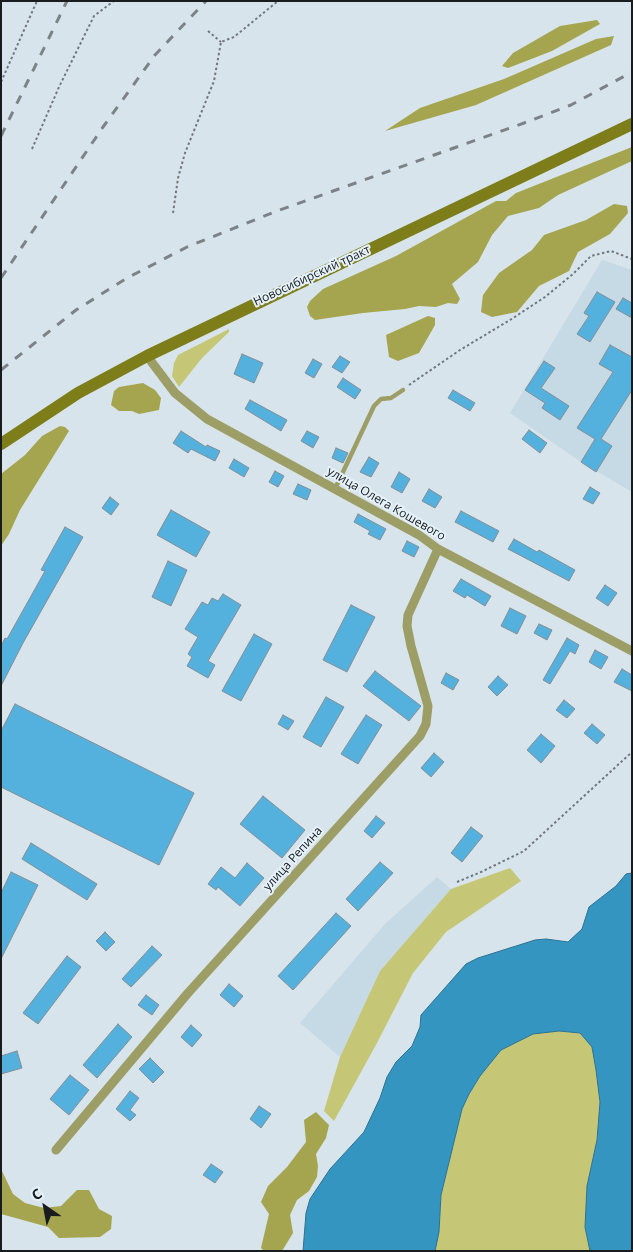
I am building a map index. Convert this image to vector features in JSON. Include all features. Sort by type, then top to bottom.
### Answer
[{"type":"main road","name":"Новосибирский тракт","points":[[1,444],[78,393],[147,356],[632,124]]},
{"type":"street","name":"улица Олега Кошевого","points":[[147,356],[175,393],[207,419],[419,534],[438,549],[632,651]]},
{"type":"street","name":"улица Репина","points":[[56,1150],[188,993],[420,736],[426,724],[428,706],[411,646],[407,626],[408,615],[438,549]]},
{"type":"lane","points":[[335,489],[374,406],[381,400],[391,398],[403,390]]},
{"type":"path","points":[[1,82],[36,1]]},
{"type":"path","points":[[32,149],[59,87],[94,16],[114,1]]},
{"type":"path","points":[[221,42],[234,37],[278,1]]},
{"type":"path","points":[[208,31],[221,42]]},
{"type":"path","points":[[174,213],[178,178],[184,153],[214,81],[221,42]]},
{"type":"path","points":[[403,390],[460,350],[545,297],[591,256],[610,251],[632,259]]},
{"type":"path","points":[[456,882],[524,851],[632,752]]},
{"type":"shaded area","points":[[597,20],[600,24],[552,51],[508,68],[502,66],[513,53],[560,26]]},
{"type":"shaded area","points":[[614,36],[611,45],[476,105],[385,131],[420,108],[504,79],[596,39]]},
{"type":"shaded area","points":[[632,147],[632,161],[558,195],[539,208],[508,216],[492,235],[478,262],[452,284],[460,299],[457,304],[448,303],[436,307],[419,306],[315,320],[310,316],[307,307],[310,301],[323,289],[396,256],[496,201],[506,201],[516,193]]},
{"type":"shaded area","points":[[614,204],[627,206],[628,213],[610,234],[578,252],[569,271],[539,286],[517,312],[492,317],[481,312],[483,295],[499,273],[532,250],[544,235],[586,220]]},
{"type":"shaded area","points":[[602,260],[632,270],[632,492],[581,462],[510,413]]},
{"type":"shaded area","points":[[428,316],[435,318],[435,325],[419,353],[398,361],[389,357],[386,335]]},
{"type":"shaded area","points":[[143,383],[155,390],[161,398],[159,410],[139,414],[132,411],[119,411],[111,405],[114,391],[119,387]]},
{"type":"shaded area","points":[[60,426],[65,427],[69,431],[20,510],[1,546],[1,474],[25,455],[42,436]]},
{"type":"shaded area","points":[[437,877],[451,889],[380,971],[340,1057],[300,1023],[385,924]]},
{"type":"shaded area","points":[[316,1112],[329,1125],[326,1138],[316,1154],[317,1177],[309,1191],[297,1200],[290,1215],[293,1233],[282,1251],[264,1251],[261,1248],[269,1214],[261,1202],[268,1186],[287,1167],[306,1142],[304,1120]]},
{"type":"shaded area","points":[[1,1169],[13,1194],[25,1203],[44,1208],[61,1206],[77,1190],[89,1190],[99,1209],[112,1216],[111,1229],[100,1237],[59,1238],[48,1227],[1,1214]]},
{"type":"green space","points":[[229,329],[229,332],[202,358],[179,387],[172,376],[174,363],[178,355]]},
{"type":"green space","points":[[510,868],[521,881],[446,932],[413,973],[334,1121],[324,1111],[340,1057],[380,971],[451,889]]},
{"type":"green space","points":[[559,1031],[580,1033],[592,1047],[596,1070],[600,1102],[597,1140],[587,1186],[585,1227],[590,1251],[435,1251],[439,1232],[441,1195],[462,1109],[469,1094],[480,1076],[501,1050],[533,1034]]},
{"type":"water","points":[[632,873],[632,1251],[590,1251],[585,1227],[587,1186],[597,1140],[600,1102],[596,1070],[592,1047],[580,1033],[559,1031],[533,1034],[501,1050],[480,1076],[469,1094],[462,1109],[441,1195],[439,1232],[435,1251],[303,1251],[306,1213],[310,1199],[330,1169],[364,1132],[380,1098],[387,1077],[396,1062],[412,1046],[420,1027],[421,1015],[466,964],[478,958],[535,940],[546,939],[568,942],[582,929],[589,907],[616,886],[626,874]]},
{"type":"building","points":[[597,292],[615,302],[590,342],[577,334],[589,316],[584,313]]},
{"type":"building","points":[[623,298],[632,303],[632,318],[616,309]]},
{"type":"building","points":[[610,345],[632,357],[632,390],[601,439],[612,446],[596,472],[581,462],[595,439],[577,428],[613,372],[599,364]]},
{"type":"building","points":[[242,354],[263,363],[254,383],[234,374]]},
{"type":"building","points":[[340,356],[350,362],[342,373],[332,367]]},
{"type":"building","points":[[313,359],[322,364],[314,378],[305,373]]},
{"type":"building","points":[[544,361],[555,368],[541,388],[569,406],[560,420],[542,408],[545,403],[525,390]]},
{"type":"building","points":[[343,378],[361,390],[355,399],[337,387]]},
{"type":"building","points":[[453,390],[475,403],[470,411],[448,398]]},
{"type":"building","points":[[250,400],[287,420],[281,431],[245,409]]},
{"type":"building","points":[[529,430],[547,443],[540,453],[522,439]]},
{"type":"building","points":[[181,431],[206,447],[207,445],[220,451],[215,461],[191,449],[188,453],[173,443]]},
{"type":"building","points":[[307,431],[319,437],[313,448],[301,441]]},
{"type":"building","points":[[336,448],[348,453],[343,463],[332,458]]},
{"type":"building","points":[[369,457],[379,463],[371,477],[360,472]]},
{"type":"building","points":[[234,459],[249,468],[244,477],[229,468]]},
{"type":"building","points":[[275,471],[284,476],[278,487],[269,482]]},
{"type":"building","points":[[399,472],[410,479],[402,493],[391,487]]},
{"type":"building","points":[[298,484],[311,490],[307,500],[293,494]]},
{"type":"building","points":[[590,487],[600,493],[593,504],[583,499]]},
{"type":"building","points":[[429,489],[442,497],[435,508],[422,501]]},
{"type":"building","points":[[110,497],[119,504],[111,515],[102,508]]},
{"type":"building","points":[[171,510],[210,532],[196,557],[157,535]]},
{"type":"building","points":[[461,511],[499,531],[493,542],[455,522]]},
{"type":"building","points":[[358,514],[386,529],[380,540],[368,534],[370,531],[354,522]]},
{"type":"building","points":[[65,527],[83,537],[1,686],[1,646],[5,638],[7,639],[45,571],[41,570]]},
{"type":"building","points":[[514,539],[537,552],[539,550],[575,570],[569,581],[508,549]]},
{"type":"building","points":[[407,541],[419,547],[414,557],[402,551]]},
{"type":"building","points":[[168,561],[187,570],[171,606],[152,597]]},
{"type":"building","points":[[461,579],[491,596],[485,606],[467,595],[465,598],[453,591]]},
{"type":"building","points":[[605,585],[617,593],[608,606],[596,598]]},
{"type":"building","points":[[223,594],[241,605],[208,661],[215,665],[208,678],[187,666],[192,657],[188,654],[198,637],[185,629],[202,602],[208,605],[212,598],[218,601]]},
{"type":"building","points":[[351,605],[375,617],[347,672],[323,660]]},
{"type":"building","points":[[510,608],[526,616],[517,634],[501,626]]},
{"type":"building","points":[[539,624],[552,630],[547,640],[534,633]]},
{"type":"building","points":[[254,634],[272,644],[241,701],[222,691]]},
{"type":"building","points":[[567,638],[579,645],[575,654],[570,651],[550,684],[543,680]]},
{"type":"building","points":[[595,650],[608,657],[601,669],[589,662]]},
{"type":"building","points":[[622,669],[632,675],[632,691],[614,682]]},
{"type":"building","points":[[375,671],[421,706],[409,721],[363,686]]},
{"type":"building","points":[[446,673],[459,680],[453,690],[441,683]]},
{"type":"building","points":[[498,676],[508,685],[497,696],[488,687]]},
{"type":"building","points":[[326,697],[344,707],[321,747],[303,737]]},
{"type":"building","points":[[564,700],[575,709],[567,718],[556,710]]},
{"type":"building","points":[[15,704],[194,793],[159,865],[1,787],[1,731]]},
{"type":"building","points":[[283,715],[294,721],[288,730],[278,724]]},
{"type":"building","points":[[366,715],[382,725],[358,764],[341,754]]},
{"type":"building","points":[[592,724],[605,735],[597,744],[584,733]]},
{"type":"building","points":[[541,734],[555,746],[541,763],[527,750]]},
{"type":"building","points":[[434,753],[444,762],[431,777],[421,768]]},
{"type":"building","points":[[263,796],[305,830],[282,858],[240,824]]},
{"type":"building","points":[[376,816],[385,823],[372,838],[364,831]]},
{"type":"building","points":[[471,827],[483,836],[462,862],[451,853]]},
{"type":"building","points":[[31,843],[97,884],[87,900],[22,859]]},
{"type":"building","points":[[380,862],[393,873],[358,911],[346,899]]},
{"type":"building","points":[[247,863],[264,878],[240,906],[218,887],[216,890],[208,884],[221,867],[235,878]]},
{"type":"building","points":[[11,872],[38,885],[1,959],[1,893]]},
{"type":"building","points":[[336,913],[351,926],[293,990],[278,976]]},
{"type":"building","points":[[105,932],[115,942],[106,951],[96,941]]},
{"type":"building","points":[[152,946],[162,955],[131,987],[122,979]]},
{"type":"building","points":[[67,956],[81,967],[38,1024],[23,1013]]},
{"type":"building","points":[[229,984],[243,996],[234,1007],[220,995]]},
{"type":"building","points":[[146,995],[159,1005],[152,1015],[138,1005]]},
{"type":"building","points":[[118,1024],[132,1037],[97,1078],[83,1065]]},
{"type":"building","points":[[191,1025],[202,1035],[192,1047],[181,1037]]},
{"type":"building","points":[[17,1051],[22,1068],[1,1074],[1,1056]]},
{"type":"building","points":[[150,1058],[164,1072],[153,1083],[139,1069]]},
{"type":"building","points":[[70,1075],[89,1090],[69,1115],[50,1099]]},
{"type":"building","points":[[130,1091],[139,1098],[130,1110],[136,1115],[130,1121],[116,1109]]},
{"type":"building","points":[[259,1106],[271,1114],[261,1128],[250,1119]]},
{"type":"building","points":[[211,1164],[223,1172],[215,1183],[203,1175]]},
{"type":"railway","points":[[1,136],[67,1]]},
{"type":"railway","points":[[1,278],[103,127],[155,55],[206,1]]},
{"type":"railway","points":[[1,370],[76,310],[127,278],[187,247],[277,211],[571,105],[632,72]]}]
